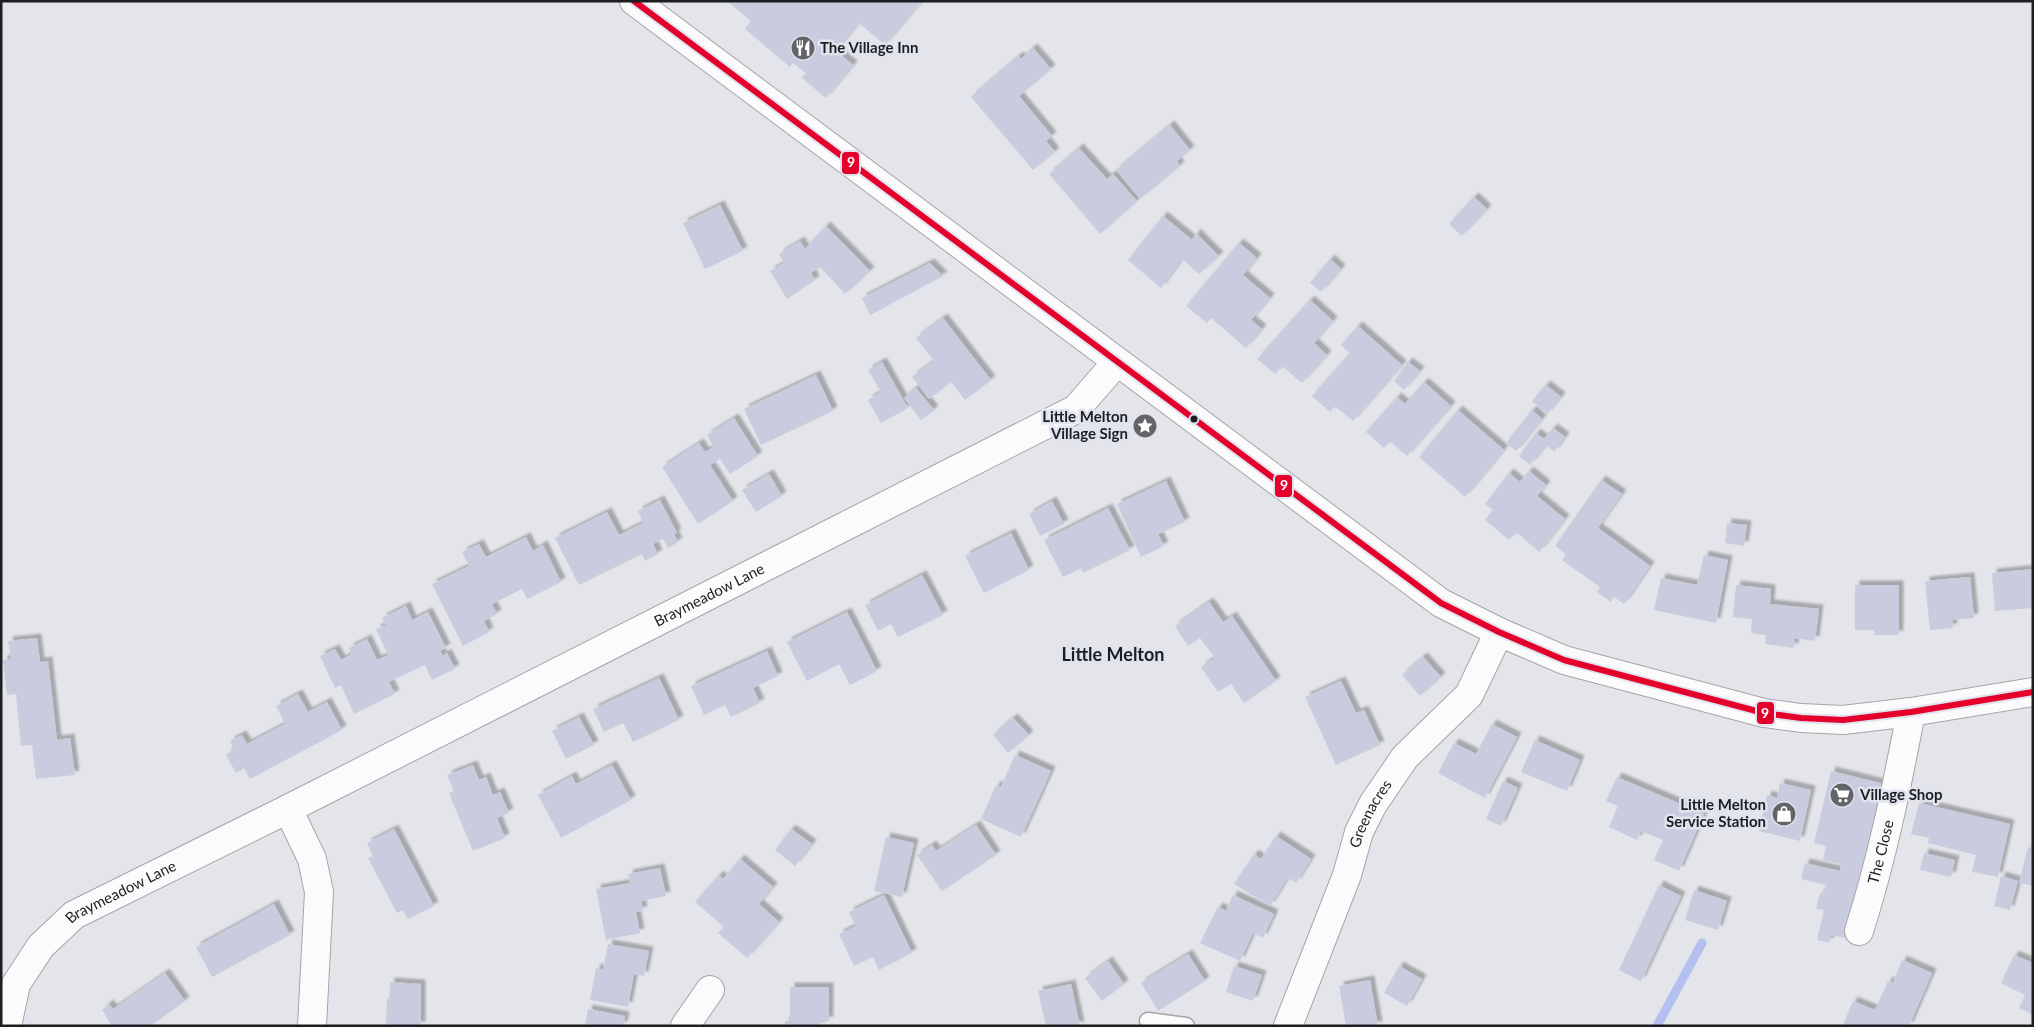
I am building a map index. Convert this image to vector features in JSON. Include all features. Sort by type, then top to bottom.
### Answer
[{"type":"street","points":[[634,1],[1441,604],[1564,660],[1764,713],[1801,718],[1843,720],[1910,712],[2033,692]]},
{"type":"street","name":"Braymeadow Lane","points":[[7,1026],[16,984],[41,946],[74,915],[288,809],[1076,409],[1116,363]]},
{"type":"street","name":"Greenacres","points":[[1288,1026],[1347,875],[1359,832],[1373,804],[1405,757],[1469,695],[1499,632]]},
{"type":"street","name":"The Close","points":[[1859,931],[1873,889],[1891,817],[1910,712]]},
{"type":"street","points":[[288,809],[312,859],[319,892],[312,1026]]},
{"type":"street","points":[[685,1026],[710,990]]},
{"type":"lane","points":[[1148,1021],[1186,1026]]},
{"type":"building","name":"The Village Inn","points":[[727,1],[922,1],[885,45],[859,23],[836,51],[853,65],[826,98],[802,78],[806,73],[793,63],[790,67],[745,29],[751,21]]},
{"type":"building","points":[[1033,48],[1051,69],[1019,96],[1052,136],[1046,141],[1055,152],[1033,170],[971,97],[1019,56],[1021,59]]},
{"type":"building","points":[[1170,125],[1190,150],[1177,161],[1180,166],[1140,199],[1116,170]]},
{"type":"building","points":[[1079,148],[1107,179],[1113,174],[1137,201],[1100,234],[1049,174]]},
{"type":"building","points":[[1474,197],[1487,209],[1462,236],[1449,224]]},
{"type":"building","points":[[720,205],[743,251],[705,269],[683,223]]},
{"type":"building","points":[[1163,216],[1192,240],[1196,233],[1219,256],[1199,274],[1182,259],[1161,288],[1128,260]]},
{"type":"building","points":[[826,226],[870,271],[845,294],[820,267],[811,273],[815,280],[787,299],[770,271],[784,263],[779,254],[800,241],[805,249]]},
{"type":"building","points":[[1239,243],[1257,258],[1243,275],[1270,298],[1251,320],[1262,329],[1246,348],[1211,318],[1207,323],[1186,306]]},
{"type":"building","points":[[1330,259],[1341,269],[1321,292],[1310,283]]},
{"type":"building","points":[[930,263],[943,276],[870,315],[862,298]]},
{"type":"building","points":[[1310,300],[1333,321],[1314,343],[1327,355],[1302,383],[1282,366],[1275,374],[1257,359]]},
{"type":"building","points":[[943,318],[991,380],[965,400],[951,382],[929,399],[912,377],[934,361],[916,338]]},
{"type":"building","points":[[1358,326],[1402,365],[1353,421],[1335,406],[1330,412],[1312,396],[1350,353],[1341,345]]},
{"type":"building","points":[[882,362],[908,408],[881,423],[868,400],[881,392],[868,370]]},
{"type":"building","points":[[1408,362],[1420,371],[1404,390],[1394,381]]},
{"type":"building","points":[[816,375],[833,411],[761,445],[744,409]]},
{"type":"building","points":[[1424,382],[1451,406],[1407,456],[1390,441],[1384,448],[1366,432],[1397,397],[1405,404]]},
{"type":"building","points":[[1546,385],[1561,397],[1547,414],[1532,401]]},
{"type":"building","points":[[916,388],[934,410],[921,420],[904,398]]},
{"type":"building","points":[[1458,410],[1504,450],[1465,497],[1419,457]]},
{"type":"building","points":[[1532,410],[1542,419],[1516,451],[1506,443]]},
{"type":"building","points":[[734,418],[758,456],[730,474],[720,459],[710,465],[733,501],[698,524],[662,467],[699,443],[705,452],[714,447],[707,435]]},
{"type":"building","points":[[1553,428],[1565,437],[1554,452],[1546,445],[1530,465],[1519,456],[1536,433],[1544,439]]},
{"type":"building","points":[[1529,471],[1546,485],[1537,496],[1565,519],[1539,552],[1516,532],[1509,540],[1485,520],[1493,510],[1485,504],[1509,473],[1520,482]]},
{"type":"building","points":[[769,474],[782,496],[756,512],[742,490]]},
{"type":"building","points":[[1601,480],[1622,494],[1598,528],[1650,566],[1624,604],[1614,597],[1611,602],[1597,592],[1600,587],[1562,560],[1566,554],[1555,546]]},
{"type":"building","points":[[1166,481],[1185,522],[1158,534],[1164,546],[1141,557],[1117,504]]},
{"type":"building","points":[[660,500],[677,533],[674,534],[678,542],[668,548],[663,539],[653,544],[658,554],[645,561],[642,554],[579,585],[555,538],[607,512],[619,535],[643,523],[638,511]]},
{"type":"building","points":[[1052,501],[1064,524],[1040,536],[1029,514]]},
{"type":"building","points":[[1108,508],[1130,550],[1083,573],[1081,568],[1063,577],[1044,540]]},
{"type":"building","points":[[1727,523],[1747,525],[1744,546],[1725,543]]},
{"type":"building","points":[[1011,533],[1029,570],[984,593],[965,556]]},
{"type":"building","points":[[526,537],[533,551],[543,545],[561,582],[527,599],[522,589],[492,604],[497,614],[484,621],[489,632],[463,646],[432,584],[469,566],[462,552],[479,544],[486,557]]},
{"type":"building","points":[[1704,555],[1728,560],[1716,623],[1654,610],[1661,578],[1697,585]]},
{"type":"building","points":[[2033,569],[2033,608],[1995,611],[1992,573]]},
{"type":"building","points":[[922,575],[943,615],[898,637],[891,624],[878,631],[865,605]]},
{"type":"building","points":[[1970,577],[1974,618],[1952,620],[1953,628],[1930,630],[1925,581]]},
{"type":"building","points":[[1736,585],[1771,589],[1770,604],[1819,609],[1815,641],[1795,638],[1794,648],[1765,644],[1766,635],[1751,633],[1752,619],[1733,617]]},
{"type":"building","points":[[1855,585],[1899,585],[1899,635],[1874,635],[1874,630],[1855,630]]},
{"type":"building","points":[[1209,602],[1223,622],[1232,616],[1276,681],[1244,703],[1231,684],[1218,692],[1201,667],[1215,658],[1200,638],[1188,646],[1175,626]]},
{"type":"building","points":[[406,606],[412,620],[428,612],[446,648],[440,651],[443,656],[447,653],[455,669],[432,680],[425,665],[389,682],[395,694],[354,714],[341,685],[335,688],[320,656],[335,649],[341,660],[352,654],[349,648],[367,639],[377,660],[388,655],[376,629],[386,625],[382,618]]},
{"type":"building","points":[[847,612],[877,671],[850,685],[839,664],[807,681],[787,642]]},
{"type":"building","points":[[37,638],[40,662],[48,661],[57,740],[70,738],[75,775],[36,779],[32,745],[21,746],[16,694],[7,695],[3,660],[11,659],[8,641]]},
{"type":"building","points":[[767,651],[778,676],[753,688],[760,703],[731,717],[725,705],[704,715],[691,686]]},
{"type":"building","points":[[1423,657],[1441,677],[1420,696],[1402,675]]},
{"type":"building","points":[[659,678],[679,720],[633,742],[623,723],[604,732],[593,709]]},
{"type":"building","points":[[1341,681],[1356,713],[1364,710],[1380,745],[1336,765],[1305,697]]},
{"type":"building","points":[[298,694],[308,712],[327,702],[342,730],[250,779],[244,768],[236,773],[226,755],[234,750],[230,741],[242,735],[247,744],[285,724],[276,706]]},
{"type":"building","points":[[579,717],[594,745],[566,759],[552,731]]},
{"type":"building","points":[[1013,718],[1029,735],[1008,753],[993,735]]},
{"type":"building","points":[[1492,724],[1517,737],[1485,798],[1438,773],[1454,743],[1476,754]]},
{"type":"building","points":[[1535,740],[1580,760],[1567,791],[1521,772]]},
{"type":"building","points":[[1015,755],[1051,771],[1021,837],[981,819],[996,785],[1001,787]]},
{"type":"building","points":[[473,765],[479,780],[486,777],[493,795],[500,792],[509,813],[497,818],[505,838],[473,851],[449,793],[454,791],[447,775]]},
{"type":"building","points":[[612,765],[631,800],[561,838],[538,795],[572,776],[576,784]]},
{"type":"building","points":[[1831,771],[1884,784],[1849,939],[1831,935],[1829,943],[1817,940],[1824,910],[1816,909],[1820,893],[1824,894],[1826,885],[1801,879],[1805,863],[1840,871],[1841,864],[1823,860],[1826,846],[1814,843]]},
{"type":"building","points":[[1617,777],[1704,814],[1679,871],[1654,860],[1663,840],[1641,831],[1637,840],[1609,827],[1618,806],[1606,801]]},
{"type":"building","points":[[1503,781],[1518,788],[1501,826],[1486,819]]},
{"type":"building","name":"Little Melton Service Station","points":[[1780,783],[1811,790],[1800,841],[1759,831],[1767,795],[1777,798]]},
{"type":"building","points":[[1919,803],[2010,824],[1998,877],[1972,872],[1976,855],[1928,843],[1929,838],[1911,834]]},
{"type":"building","points":[[976,825],[996,855],[942,891],[917,855],[932,845],[936,851]]},
{"type":"building","points":[[394,829],[434,906],[408,919],[403,910],[397,913],[368,858],[373,856],[367,843]]},
{"type":"building","points":[[791,829],[812,844],[795,866],[775,850]]},
{"type":"building","points":[[1276,836],[1311,859],[1296,883],[1288,877],[1270,906],[1234,884],[1254,854],[1261,859]]},
{"type":"building","points":[[886,837],[914,843],[902,897],[874,891]]},
{"type":"building","points":[[2028,847],[2033,848],[2033,886],[2019,883]]},
{"type":"building","points":[[1924,853],[1955,860],[1951,877],[1920,870]]},
{"type":"building","points":[[740,859],[773,887],[759,904],[779,922],[747,958],[718,933],[724,927],[695,902],[719,875],[723,879]]},
{"type":"building","points":[[660,868],[666,896],[641,901],[643,911],[636,912],[640,933],[606,940],[596,889],[630,883],[628,874]]},
{"type":"building","points":[[2001,876],[2018,881],[2010,910],[1994,906]]},
{"type":"building","points":[[1659,885],[1681,896],[1641,981],[1619,970]]},
{"type":"building","points":[[1694,890],[1727,901],[1718,930],[1685,920]]},
{"type":"building","points":[[884,895],[912,953],[879,970],[873,957],[854,966],[839,934],[856,926],[849,912]]},
{"type":"building","points":[[1233,895],[1274,914],[1263,938],[1253,933],[1240,961],[1200,943],[1218,907],[1226,911]]},
{"type":"building","points":[[274,904],[290,935],[212,977],[196,947]]},
{"type":"building","points":[[608,944],[649,951],[644,976],[634,974],[628,1007],[590,1000],[596,968],[603,970]]},
{"type":"building","points":[[1188,954],[1205,981],[1158,1011],[1141,983]]},
{"type":"building","points":[[2014,955],[2033,963],[2033,1015],[2019,1008],[2025,995],[2001,983]]},
{"type":"building","points":[[1902,960],[1932,973],[1909,1026],[1843,1025],[1853,1001],[1875,1010],[1888,981],[1893,983]]},
{"type":"building","points":[[1108,961],[1124,984],[1102,1001],[1085,978]]},
{"type":"building","points":[[1234,966],[1262,975],[1253,1001],[1226,992]]},
{"type":"building","points":[[1399,966],[1422,979],[1407,1006],[1384,993]]},
{"type":"building","points":[[165,973],[185,1001],[150,1026],[112,1026],[102,1010],[109,1004],[113,1009]]},
{"type":"building","points":[[1370,980],[1378,1026],[1346,1026],[1339,986]]},
{"type":"building","points":[[390,982],[421,984],[421,1026],[386,1026]]},
{"type":"building","points":[[1071,984],[1080,1026],[1046,1026],[1038,991]]},
{"type":"building","points":[[790,987],[829,987],[829,1021],[821,1021],[821,1026],[785,1026],[785,1021],[790,1021]]},
{"type":"building","points":[[588,1009],[625,1016],[623,1026],[585,1026]]},
{"type":"waterway","points":[[1657,1026],[1702,943]]},
{"type":"transit line","name":"9","points":[[634,1],[1441,603],[1499,632],[1564,660],[1764,713],[1801,718],[1843,720],[1911,712],[2033,692]]},
{"type":"place","name":"The Village Inn","points":[[803,48]]},
{"type":"place","name":"Little Melton Village Sign","points":[[1145,426]]},
{"type":"place","name":"Village Shop","points":[[1842,795]]},
{"type":"place","name":"Little Melton Service Station","points":[[1784,814]]},
{"type":"district","name":"Little Melton","points":[[1113,655]]}]
